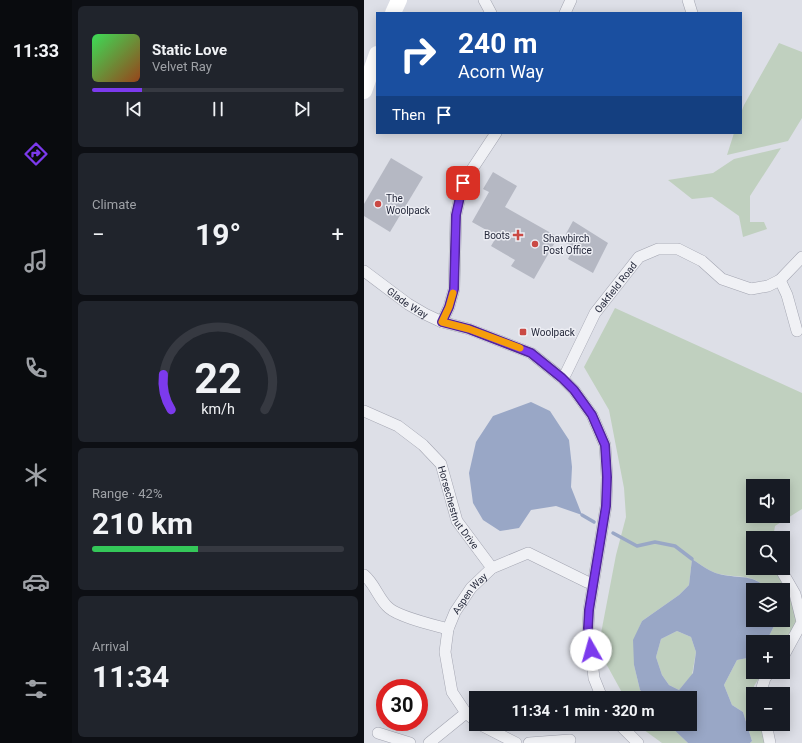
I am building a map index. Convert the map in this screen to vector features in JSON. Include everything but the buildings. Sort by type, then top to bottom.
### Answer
[{"type":"main road","points":[[364,91],[376,57]]},
{"type":"street","points":[[484,0],[490,12]]},
{"type":"street","points":[[688,0],[692,12]]},
{"type":"street","points":[[442,322],[449,307],[454,289],[456,215],[463,183],[495,134]]},
{"type":"street","name":"Oakfield Road","points":[[562,378],[566,373],[595,313],[639,257],[658,249],[678,249],[702,261],[722,279],[751,289],[768,286],[780,280],[802,257]]},
{"type":"street","name":"Glade Way","points":[[364,271],[408,304],[425,314],[442,322],[469,329],[531,353],[562,378],[574,390],[592,415],[605,445],[607,477],[606,506],[589,610],[588,628],[594,678],[599,691]]},
{"type":"street","points":[[780,280],[787,295],[797,331]]},
{"type":"street","name":"Horsechestnut Drive","points":[[364,411],[398,426],[423,445],[441,464],[457,521],[492,568]]},
{"type":"street","name":"Aspen Way","points":[[469,715],[452,692],[445,652],[448,629],[455,612],[471,588],[492,568],[528,553],[593,584]]},
{"type":"street","points":[[364,575],[371,581],[388,608],[404,615],[448,629]]},
{"type":"street","points":[[784,575],[795,594],[802,622],[790,644]]},
{"type":"street","points":[[429,743],[466,713]]},
{"type":"street","points":[[493,731],[516,743]]},
{"type":"street","points":[[626,731],[638,743]]},
{"type":"street","points":[[767,731],[770,743]]},
{"type":"street","points":[[378,733],[410,743]]},
{"type":"street","points":[[529,743],[570,740]]},
{"type":"green space","points":[[779,43],[802,52],[802,118],[788,141],[727,155],[734,134],[742,134],[742,110]]},
{"type":"green space","points":[[781,148],[750,196],[750,222],[764,222],[767,229],[743,237],[739,216],[712,197],[692,199],[668,180],[713,173],[734,159]]},
{"type":"green space","points":[[615,308],[802,393],[802,509],[790,517],[790,479],[746,479],[746,523],[780,523],[775,526],[774,531],[746,531],[746,575],[778,575],[782,583],[760,583],[745,577],[716,573],[692,559],[689,585],[679,595],[642,621],[634,640],[634,665],[641,691],[621,691],[598,649],[616,555],[626,517],[624,488],[609,410],[584,367]]},
{"type":"green space","points":[[790,600],[799,617],[790,635],[770,635],[774,627],[790,627]]},
{"type":"green space","points":[[677,631],[691,637],[696,652],[692,675],[679,690],[669,685],[662,675],[656,657],[661,639]]},
{"type":"green space","points":[[746,658],[746,679],[758,679],[754,687],[746,687],[746,722],[743,712],[732,705],[724,685],[737,660]]},
{"type":"green space","points":[[646,731],[675,731],[688,743],[662,743]]},
{"type":"green space","points":[[749,731],[763,731],[765,743],[750,743],[752,741]]},
{"type":"water","points":[[531,402],[550,411],[569,440],[572,467],[571,487],[582,515],[556,506],[531,510],[519,528],[500,531],[483,520],[473,503],[469,473],[476,442],[493,416]]},
{"type":"water","points":[[692,559],[716,573],[751,579],[760,583],[746,583],[746,627],[774,627],[770,635],[746,635],[746,658],[737,660],[724,685],[732,705],[743,712],[746,722],[746,731],[749,731],[752,741],[750,743],[688,743],[675,731],[697,731],[697,691],[640,690],[634,665],[633,640],[642,621],[679,595],[689,585]],"holes":[[[677,631],[691,637],[696,652],[693,673],[679,690],[669,685],[662,675],[656,657],[661,639]]]},
{"type":"waterway","points":[[582,515],[594,522]]},
{"type":"waterway","points":[[613,533],[637,546],[655,542],[675,546],[692,559]]},
{"type":"slow traffic","points":[[453,293],[449,307],[442,322],[469,329],[520,348]]},
{"type":"place","name":"The Woolpack","points":[[378,204]]},
{"type":"place","name":"Boots","points":[[518,235]]},
{"type":"place","name":"Shawbirch Post Office","points":[[535,244]]},
{"type":"place","name":"Woolpack","points":[[523,332]]},
{"type":"route","points":[[463,183],[456,215],[454,242],[454,289],[449,307],[442,322],[469,329],[531,353],[562,378],[574,390],[592,415],[605,445],[607,477],[606,506],[589,610],[588,628],[591,650]]}]
